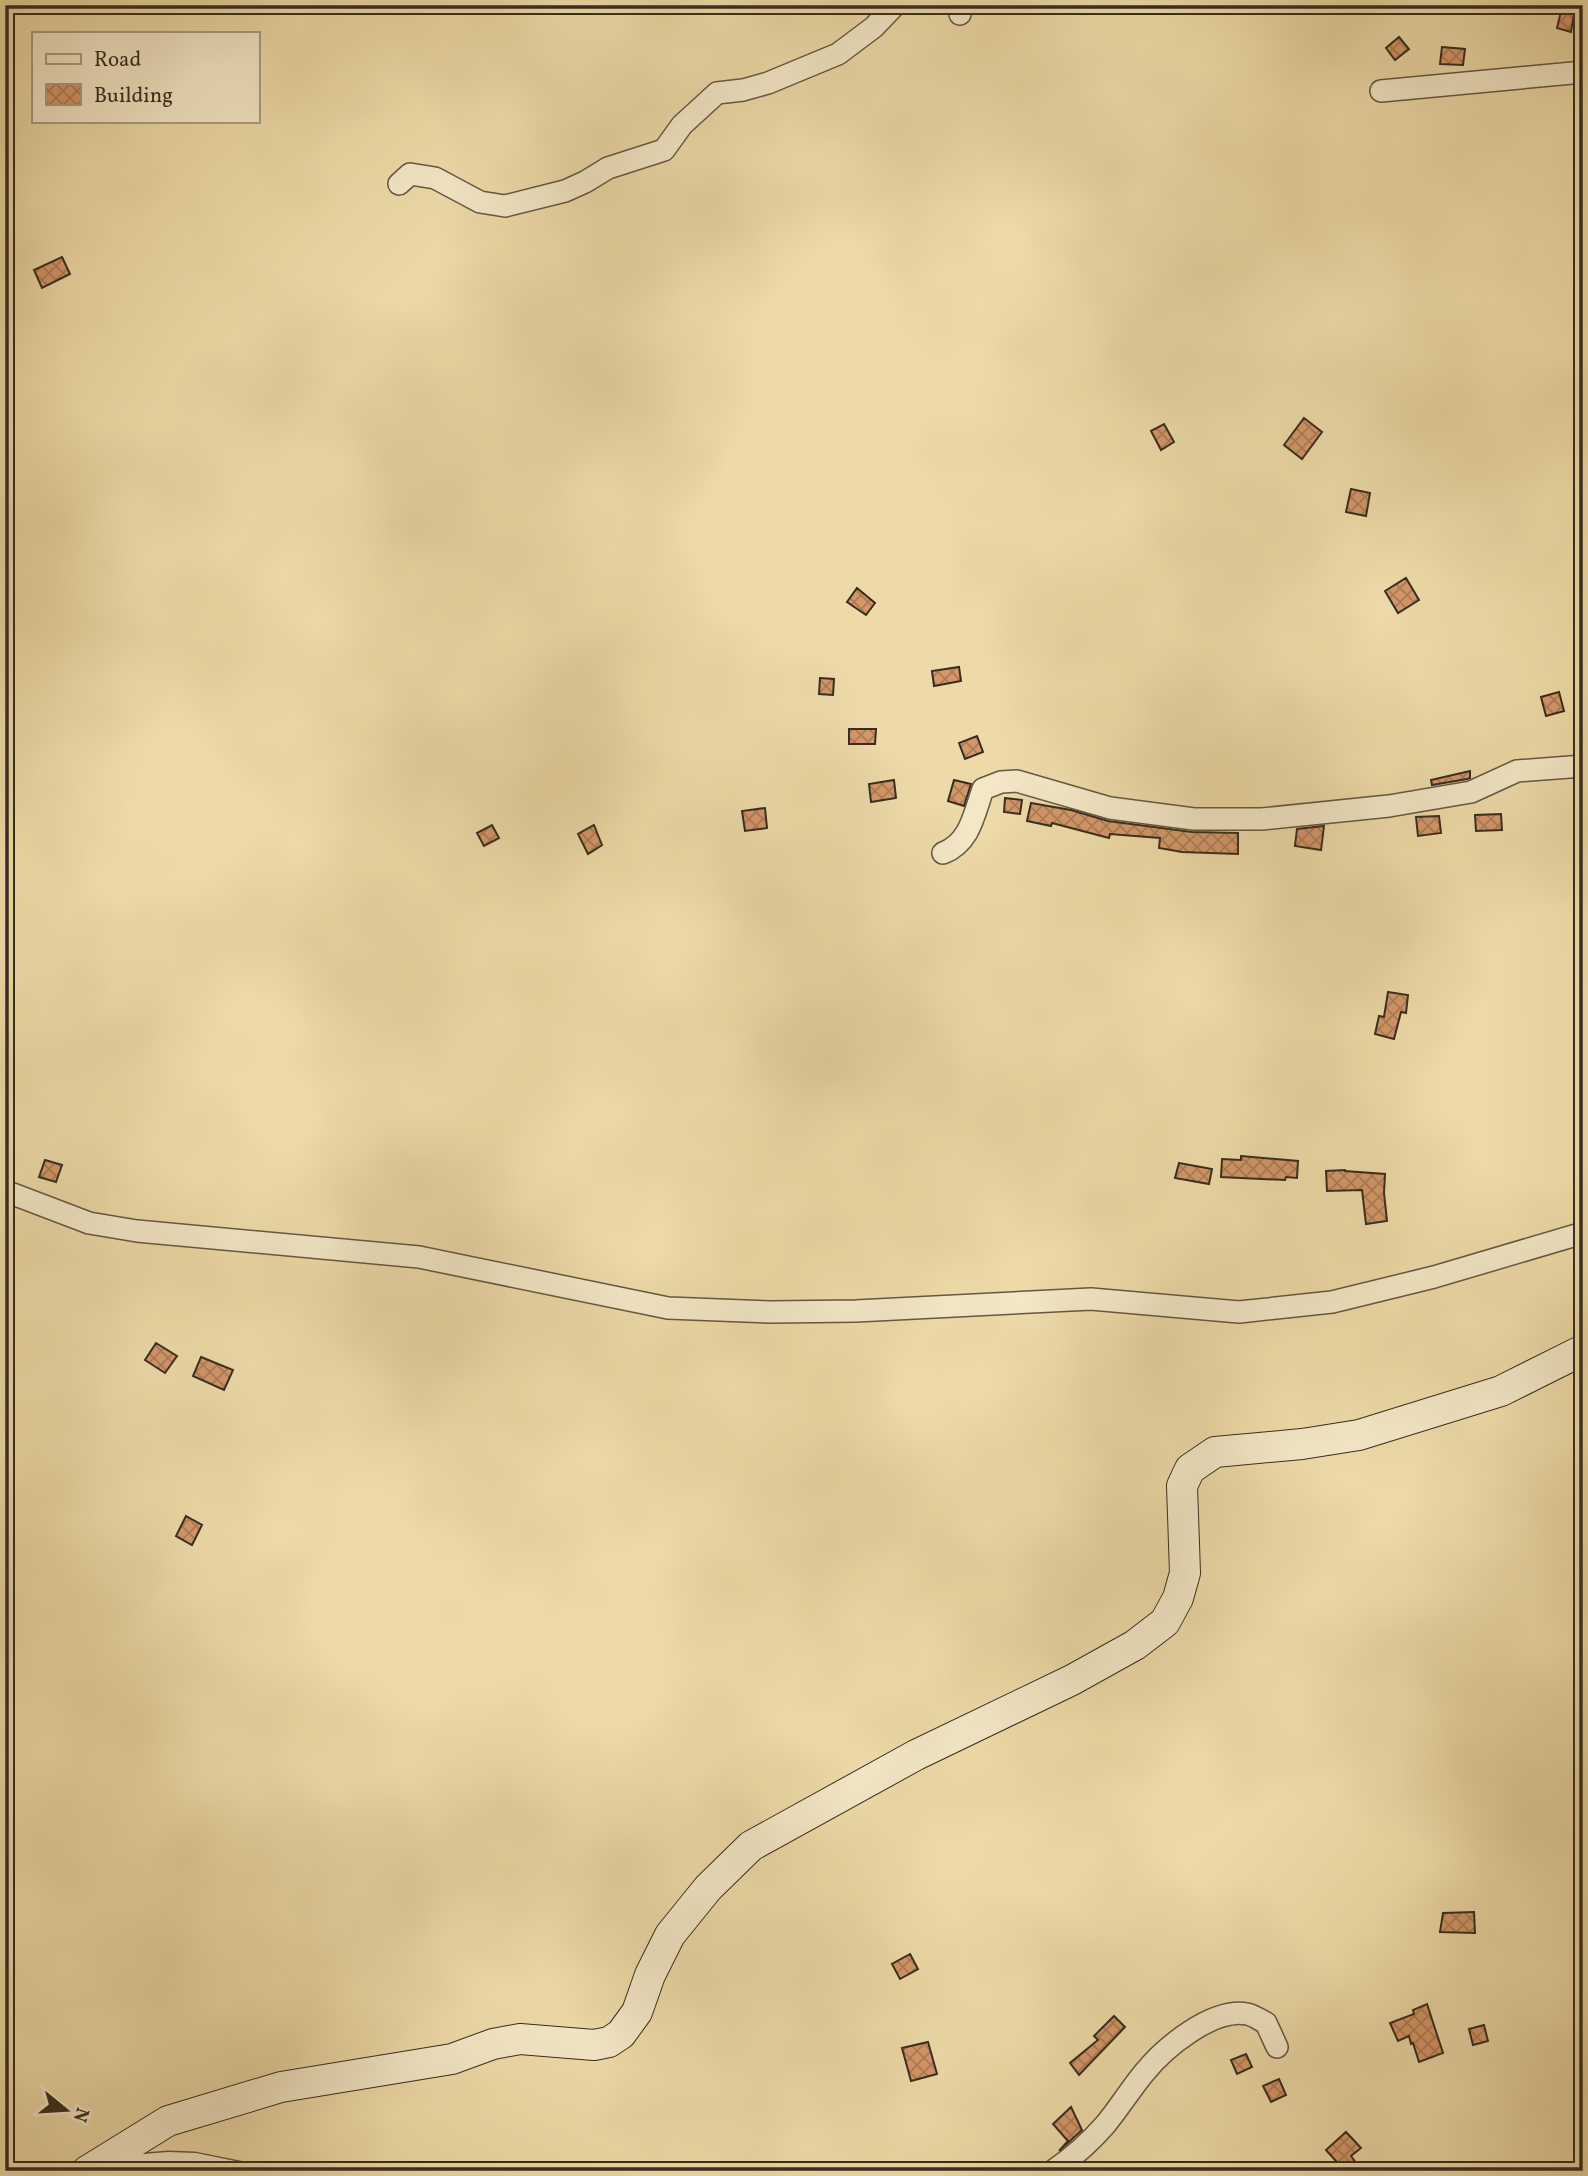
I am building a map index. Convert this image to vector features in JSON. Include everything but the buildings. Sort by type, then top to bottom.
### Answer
[{"type":"street","points":[[399,184],[410,174],[435,178],[480,202],[505,206],[565,191],[608,168],[664,150],[682,125],[717,93],[743,90],[838,54],[874,27],[895,5]]},
{"type":"street","points":[[1381,91],[1583,72]]},
{"type":"street","points":[[943,853],[954,848],[967,835],[983,789],[1001,782],[1017,781],[1110,808],[1194,819],[1262,819],[1389,806],[1471,792],[1517,771],[1583,766]]},
{"type":"street","points":[[5,1191],[89,1223],[137,1231],[419,1257],[668,1308],[771,1312],[856,1311],[1091,1299],[1239,1312],[1332,1302],[1434,1277],[1583,1233]]},
{"type":"street","points":[[94,2166],[168,2122],[281,2087],[452,2059],[493,2044],[520,2039],[594,2045],[609,2042],[621,2035],[637,2012],[650,1975],[670,1935],[708,1888],[751,1846],[916,1755],[1135,1646],[1165,1622],[1178,1598],[1185,1573],[1182,1486],[1190,1469],[1215,1452],[1302,1444],[1359,1435],[1501,1391],[1583,1350]]},
{"type":"street","points":[[1052,2171],[1084,2146],[1105,2124],[1145,2071],[1180,2039],[1209,2021],[1229,2013],[1249,2014],[1266,2023],[1277,2048]]},
{"type":"lane","points":[[94,2166],[168,2157],[195,2158],[258,2171]]}]
